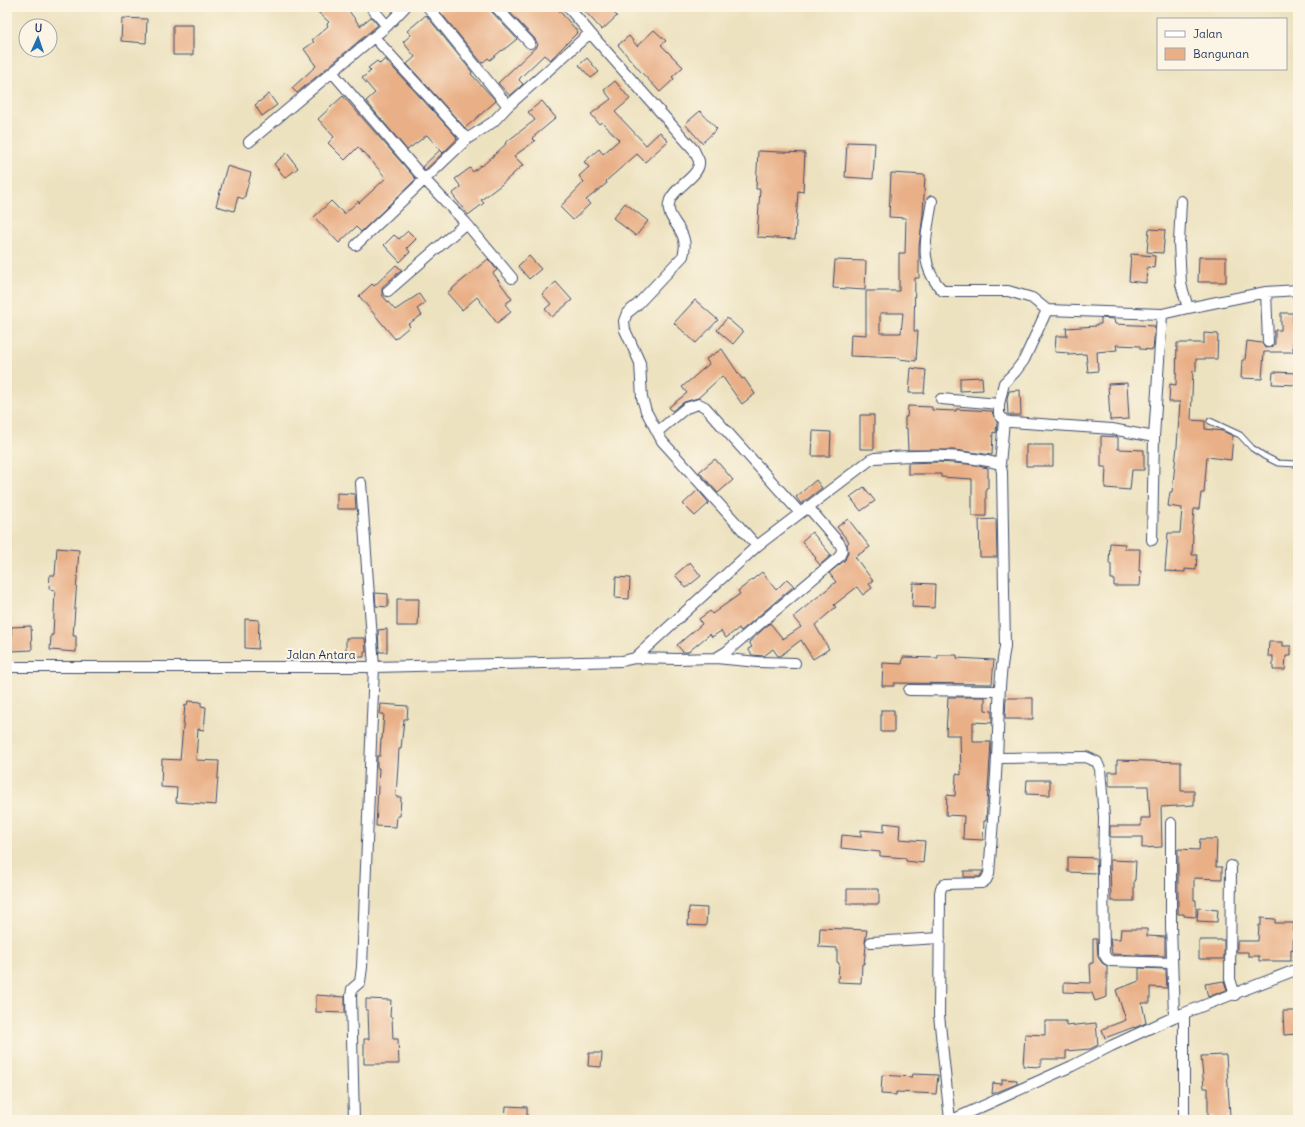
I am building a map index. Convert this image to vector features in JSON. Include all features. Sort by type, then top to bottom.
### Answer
[{"type":"street","points":[[371,7],[387,26]]},
{"type":"street","points":[[249,142],[387,26],[405,7]]},
{"type":"street","points":[[428,7],[508,106]]},
{"type":"street","points":[[496,7],[530,43]]},
{"type":"street","points":[[568,7],[694,150],[699,162],[697,169],[688,182],[679,187],[670,200],[669,213],[684,238],[685,249],[683,256],[637,305],[627,312],[624,321],[625,330],[640,363],[642,398],[646,411],[662,441],[757,546]]},
{"type":"street","points":[[356,245],[426,180],[467,139],[493,122],[508,106],[590,33]]},
{"type":"street","points":[[374,37],[467,139]]},
{"type":"street","points":[[332,72],[426,180],[466,223],[512,278]]},
{"type":"street","points":[[932,201],[925,255],[930,273],[936,284],[943,291],[1008,291],[1032,298],[1047,310],[1162,314],[1266,292],[1298,290]]},
{"type":"street","points":[[1181,201],[1178,243],[1181,284],[1188,308]]},
{"type":"street","points":[[388,290],[466,223]]},
{"type":"street","points":[[1266,292],[1268,342]]},
{"type":"street","points":[[1047,310],[1024,360],[1004,383],[999,404],[999,414],[1004,421],[1000,464],[1002,472],[1005,647],[999,691],[997,758],[989,874],[986,880],[982,883],[945,884],[941,888],[939,1015],[951,1120],[1179,1016],[1298,969]]},
{"type":"street","points":[[1152,540],[1154,437],[1162,314]]},
{"type":"street","points":[[941,399],[999,404]]},
{"type":"street","points":[[657,432],[686,408],[699,404],[705,407],[804,510],[840,544],[842,548],[842,552],[839,557],[726,652],[716,658]]},
{"type":"street","points":[[1004,421],[1112,429],[1154,437]]},
{"type":"street","points":[[635,658],[757,546],[870,460],[876,458],[940,455],[970,458],[1000,464]]},
{"type":"street","points":[[354,1120],[351,996],[352,989],[360,982],[362,967],[374,667],[361,483]]},
{"type":"street","name":"Jalan Antara","points":[[7,667],[374,667],[622,661],[635,658],[716,658],[758,662],[795,663]]},
{"type":"street","points":[[909,690],[999,691]]},
{"type":"street","points":[[997,758],[1086,757],[1097,762],[1100,769],[1102,784],[1104,817],[1104,954],[1106,959],[1111,961],[1172,963]]},
{"type":"street","points":[[1171,823],[1172,963],[1179,1016],[1184,1120]]},
{"type":"street","points":[[1231,866],[1230,979],[1235,994]]},
{"type":"street","points":[[871,942],[940,938]]},
{"type":"lane","points":[[1210,421],[1240,435],[1252,448],[1264,456],[1278,462],[1298,464]]},
{"type":"building","points":[[312,7],[346,7],[360,26],[371,17],[378,25],[297,93],[292,88],[316,66],[304,49],[314,42],[312,40],[328,26],[327,24],[329,22]]},
{"type":"building","points":[[436,7],[490,7],[491,11],[517,39],[490,60],[488,58],[482,63]]},
{"type":"building","points":[[505,7],[556,7],[578,32],[550,60],[544,55],[520,78],[519,80],[523,84],[510,96],[498,83],[538,45],[535,39]]},
{"type":"building","points":[[581,7],[609,7],[617,16],[602,30]]},
{"type":"building","points":[[426,15],[472,72],[471,74],[496,101],[465,128],[407,64],[415,57],[403,42],[411,35],[407,31]]},
{"type":"building","points":[[122,18],[147,19],[146,43],[121,41]]},
{"type":"building","points":[[173,25],[193,25],[193,55],[173,55]]},
{"type":"building","points":[[654,30],[666,41],[661,45],[683,67],[672,77],[674,79],[660,92],[618,45],[629,36],[637,46]]},
{"type":"building","points":[[587,58],[599,72],[591,78],[579,65]]},
{"type":"building","points":[[385,59],[456,136],[457,139],[443,153],[427,135],[407,150],[366,101],[375,93],[362,78],[371,71],[368,68],[377,61],[380,64]]},
{"type":"building","points":[[615,81],[630,99],[615,112],[646,145],[660,132],[668,141],[645,162],[637,154],[606,181],[607,183],[586,200],[590,204],[573,220],[560,207],[584,182],[579,176],[589,167],[584,162],[599,149],[603,154],[619,140],[602,122],[599,124],[591,114],[611,99],[604,90]]},
{"type":"building","points":[[269,94],[277,105],[262,116],[255,105]]},
{"type":"building","points":[[343,96],[416,179],[361,232],[356,227],[339,243],[314,217],[331,201],[344,214],[358,201],[359,203],[386,178],[358,147],[345,160],[328,143],[334,137],[318,119]]},
{"type":"building","points":[[542,101],[556,118],[532,138],[535,141],[514,156],[523,165],[501,185],[481,200],[484,203],[468,215],[452,194],[461,187],[455,179],[470,168],[473,172],[481,165],[482,166],[506,144],[505,143],[535,120],[528,112]]},
{"type":"building","points":[[700,111],[717,129],[702,143],[685,124]]},
{"type":"building","points":[[847,142],[875,143],[873,179],[845,177]]},
{"type":"building","points":[[440,150],[443,153],[425,170],[422,167]]},
{"type":"building","points":[[758,151],[805,153],[803,192],[798,191],[795,239],[757,237],[760,189],[756,189]]},
{"type":"building","points":[[287,153],[298,168],[285,178],[274,164]]},
{"type":"building","points":[[227,166],[251,173],[244,199],[238,197],[234,211],[216,206]]},
{"type":"building","points":[[891,173],[925,175],[923,214],[919,247],[919,278],[915,278],[914,331],[918,331],[916,361],[899,359],[900,358],[850,356],[851,334],[866,335],[866,291],[899,291],[899,253],[905,253],[906,218],[889,217]],"holes":[[[880,313],[903,313],[901,333],[880,333]]]},
{"type":"building","points":[[625,203],[648,221],[636,236],[613,218]]},
{"type":"building","points":[[1149,229],[1165,230],[1163,253],[1147,252]]},
{"type":"building","points":[[408,231],[416,239],[407,248],[410,252],[400,262],[384,245],[394,235],[399,239]]},
{"type":"building","points":[[1131,254],[1155,256],[1154,268],[1147,267],[1146,283],[1129,281]]},
{"type":"building","points":[[529,256],[541,269],[529,279],[518,266]]},
{"type":"building","points":[[1199,257],[1226,257],[1226,282],[1198,282]]},
{"type":"building","points":[[488,259],[497,270],[493,273],[512,299],[505,304],[511,312],[497,323],[477,297],[462,310],[447,293]]},
{"type":"building","points":[[835,260],[866,261],[865,290],[833,288]]},
{"type":"building","points":[[396,265],[402,270],[383,286],[382,295],[395,310],[419,294],[425,303],[417,309],[422,315],[408,324],[410,326],[395,339],[359,296],[372,284],[374,286]]},
{"type":"building","points":[[556,282],[572,300],[552,317],[545,309],[551,304],[542,294]]},
{"type":"building","points":[[695,300],[718,320],[696,343],[674,323]]},
{"type":"building","points":[[1281,313],[1293,313],[1293,352],[1264,352],[1262,379],[1241,378],[1242,360],[1245,360],[1247,341],[1262,343],[1265,348],[1272,347],[1275,344],[1275,330],[1281,330]]},
{"type":"building","points":[[727,318],[743,332],[733,344],[717,330]]},
{"type":"building","points":[[1101,318],[1114,319],[1115,324],[1155,326],[1153,350],[1140,349],[1140,346],[1116,345],[1117,350],[1097,352],[1098,371],[1088,372],[1086,354],[1068,355],[1068,353],[1055,352],[1056,336],[1067,336],[1066,328],[1096,326],[1096,324],[1101,324]]},
{"type":"building","points":[[1204,333],[1218,334],[1217,359],[1196,359],[1196,371],[1193,370],[1191,420],[1205,421],[1205,429],[1223,431],[1233,436],[1231,460],[1207,457],[1204,493],[1201,493],[1199,509],[1194,509],[1192,555],[1197,555],[1196,570],[1185,569],[1185,572],[1165,571],[1168,533],[1180,533],[1182,508],[1168,506],[1170,492],[1172,492],[1180,402],[1169,402],[1170,384],[1176,385],[1177,343],[1204,343]]},
{"type":"building","points":[[722,349],[742,379],[744,378],[755,394],[742,404],[722,376],[698,398],[684,402],[672,411],[669,407],[687,393],[682,387],[709,364],[706,359]]},
{"type":"building","points":[[911,368],[926,370],[924,393],[909,393]]},
{"type":"building","points":[[1273,372],[1298,373],[1298,385],[1272,384]]},
{"type":"building","points":[[982,377],[983,390],[960,391],[960,378]]},
{"type":"building","points":[[1127,383],[1129,419],[1110,420],[1108,384]]},
{"type":"building","points":[[1020,390],[1021,415],[1008,415],[1007,398],[1009,391]]},
{"type":"building","points":[[908,406],[932,407],[932,410],[956,411],[956,409],[992,411],[997,422],[996,433],[993,432],[992,455],[954,450],[908,450],[905,417],[907,417]]},
{"type":"building","points":[[860,415],[874,415],[874,449],[860,449]]},
{"type":"building","points":[[813,431],[831,432],[830,456],[812,456]]},
{"type":"building","points":[[1101,436],[1118,437],[1118,449],[1144,450],[1144,470],[1132,470],[1130,490],[1105,488],[1106,467],[1101,467]]},
{"type":"building","points":[[1026,445],[1053,445],[1053,466],[1026,466]]},
{"type":"building","points":[[715,459],[733,480],[718,493],[699,472]]},
{"type":"building","points":[[938,462],[968,464],[988,468],[986,516],[972,516],[972,479],[941,477],[941,474],[908,474],[908,463]]},
{"type":"building","points":[[816,480],[822,488],[801,504],[796,497]]},
{"type":"building","points":[[864,487],[875,501],[861,511],[850,497]]},
{"type":"building","points":[[698,490],[709,503],[695,516],[683,504]]},
{"type":"building","points":[[337,493],[355,494],[356,509],[337,509]]},
{"type":"building","points":[[848,519],[870,547],[855,557],[873,581],[869,584],[872,588],[863,595],[857,587],[834,605],[836,607],[815,625],[829,649],[813,659],[801,640],[780,656],[778,656],[773,649],[764,656],[752,655],[748,649],[752,647],[749,642],[770,623],[783,639],[801,627],[793,617],[836,582],[829,573],[845,560],[848,552],[847,544],[849,542],[837,527]]},
{"type":"building","points":[[996,519],[997,557],[980,557],[979,520]]},
{"type":"building","points":[[812,532],[831,555],[820,565],[802,541]]},
{"type":"building","points":[[1110,543],[1125,544],[1125,549],[1140,549],[1140,586],[1114,586],[1114,579],[1111,579],[1111,564],[1109,564]]},
{"type":"building","points":[[57,548],[79,550],[73,636],[76,636],[76,652],[50,650],[51,635],[53,635],[55,590],[49,589],[50,575],[55,575]]},
{"type":"building","points":[[690,562],[701,576],[686,588],[675,575]]},
{"type":"building","points":[[762,572],[776,590],[787,579],[794,586],[741,631],[739,628],[726,638],[721,631],[712,637],[710,634],[688,652],[683,652],[677,645],[702,624],[699,619],[710,611],[712,614],[740,594],[738,591]]},
{"type":"building","points":[[616,577],[630,578],[629,599],[615,598]]},
{"type":"building","points":[[913,583],[935,584],[934,608],[912,607]]},
{"type":"building","points":[[375,593],[388,594],[388,607],[376,606]]},
{"type":"building","points":[[397,599],[419,599],[418,626],[397,626]]},
{"type":"building","points":[[245,619],[259,620],[258,649],[245,648]]},
{"type":"building","points":[[31,626],[32,650],[12,651],[11,627]]},
{"type":"building","points":[[387,629],[387,652],[379,652],[378,630]]},
{"type":"building","points":[[346,638],[365,638],[366,652],[364,652],[364,657],[346,657]]},
{"type":"building","points":[[1269,642],[1283,642],[1283,646],[1291,646],[1291,656],[1286,656],[1285,670],[1273,670],[1273,656],[1268,656]]},
{"type":"building","points":[[938,655],[957,655],[957,658],[994,660],[992,684],[894,683],[894,686],[882,686],[883,663],[902,664],[903,657],[938,658]]},
{"type":"building","points":[[948,697],[985,697],[985,710],[992,711],[992,723],[973,722],[973,742],[991,742],[986,821],[984,821],[983,840],[963,839],[964,816],[946,815],[947,795],[955,796],[956,774],[961,775],[960,735],[946,735]]},
{"type":"building","points":[[1006,698],[1033,698],[1033,719],[1005,719]]},
{"type":"building","points":[[188,701],[201,702],[201,706],[206,707],[204,730],[198,729],[196,760],[219,761],[216,805],[176,802],[177,788],[161,787],[162,759],[180,760],[185,705],[187,705]]},
{"type":"building","points":[[381,704],[408,706],[407,719],[404,719],[401,749],[399,749],[396,797],[401,797],[400,816],[397,816],[396,827],[376,826],[379,768],[377,768],[377,756],[380,756],[384,714],[380,714]]},
{"type":"building","points":[[881,710],[894,710],[894,732],[881,732]]},
{"type":"building","points":[[1117,760],[1181,762],[1181,791],[1194,791],[1194,805],[1161,807],[1162,847],[1142,848],[1142,837],[1110,837],[1110,826],[1141,826],[1141,818],[1150,818],[1148,786],[1109,786],[1109,772],[1117,772]]},
{"type":"building","points":[[1027,780],[1050,780],[1050,795],[1026,794]]},
{"type":"building","points":[[884,823],[900,825],[899,839],[925,841],[923,863],[906,861],[906,858],[880,856],[880,852],[841,848],[842,835],[861,837],[861,830],[884,832]]},
{"type":"building","points":[[1200,839],[1217,839],[1216,867],[1222,867],[1222,879],[1194,878],[1196,917],[1184,916],[1184,914],[1178,914],[1178,849],[1199,850]]},
{"type":"building","points":[[1068,857],[1096,858],[1097,873],[1068,872]]},
{"type":"building","points":[[1110,860],[1136,861],[1134,901],[1111,901]]},
{"type":"building","points":[[964,871],[983,871],[980,877],[964,877]]},
{"type":"building","points":[[847,889],[879,889],[879,904],[847,904]]},
{"type":"building","points":[[689,907],[707,908],[706,926],[688,925]]},
{"type":"building","points":[[1198,908],[1218,910],[1217,922],[1197,921]]},
{"type":"building","points":[[1261,918],[1275,919],[1275,923],[1294,923],[1291,961],[1259,961],[1259,956],[1248,956],[1248,952],[1237,952],[1237,941],[1258,941]]},
{"type":"building","points":[[820,928],[867,930],[861,983],[838,982],[839,963],[837,962],[837,948],[819,947]]},
{"type":"building","points":[[1121,929],[1147,929],[1147,936],[1165,937],[1165,956],[1112,954],[1110,939],[1120,939]]},
{"type":"building","points":[[1093,939],[1097,939],[1098,957],[1102,963],[1107,966],[1107,997],[1095,1001],[1092,993],[1064,992],[1064,982],[1091,983],[1090,963],[1093,963]]},
{"type":"building","points":[[1199,940],[1224,940],[1224,959],[1199,959]]},
{"type":"building","points":[[1139,968],[1166,969],[1167,988],[1150,987],[1150,1003],[1142,1003],[1146,1023],[1105,1038],[1102,1029],[1126,1020],[1116,990],[1139,981]]},
{"type":"building","points":[[1224,981],[1227,990],[1208,997],[1205,984]]},
{"type":"building","points":[[316,995],[345,997],[345,1013],[316,1012]]},
{"type":"building","points":[[366,999],[391,1000],[390,1017],[392,1017],[393,1039],[398,1039],[399,1064],[364,1064],[364,1039],[369,1039]]},
{"type":"building","points":[[1283,1011],[1298,1011],[1298,1034],[1284,1035]]},
{"type":"building","points":[[1045,1021],[1066,1021],[1066,1026],[1096,1023],[1098,1045],[1090,1049],[1066,1051],[1066,1059],[1041,1059],[1041,1067],[1023,1066],[1025,1034],[1045,1035]]},
{"type":"building","points":[[589,1053],[602,1053],[601,1067],[588,1066]]},
{"type":"building","points":[[1226,1055],[1230,1116],[1227,1116],[1227,1120],[1214,1120],[1214,1116],[1208,1116],[1208,1088],[1204,1088],[1201,1056]]},
{"type":"building","points":[[913,1074],[938,1075],[936,1094],[896,1092],[896,1095],[881,1094],[882,1075],[912,1077]]},
{"type":"building","points":[[1002,1079],[1017,1080],[1017,1084],[992,1094],[993,1083],[1002,1084]]},
{"type":"building","points":[[506,1106],[527,1107],[527,1120],[505,1120]]}]
